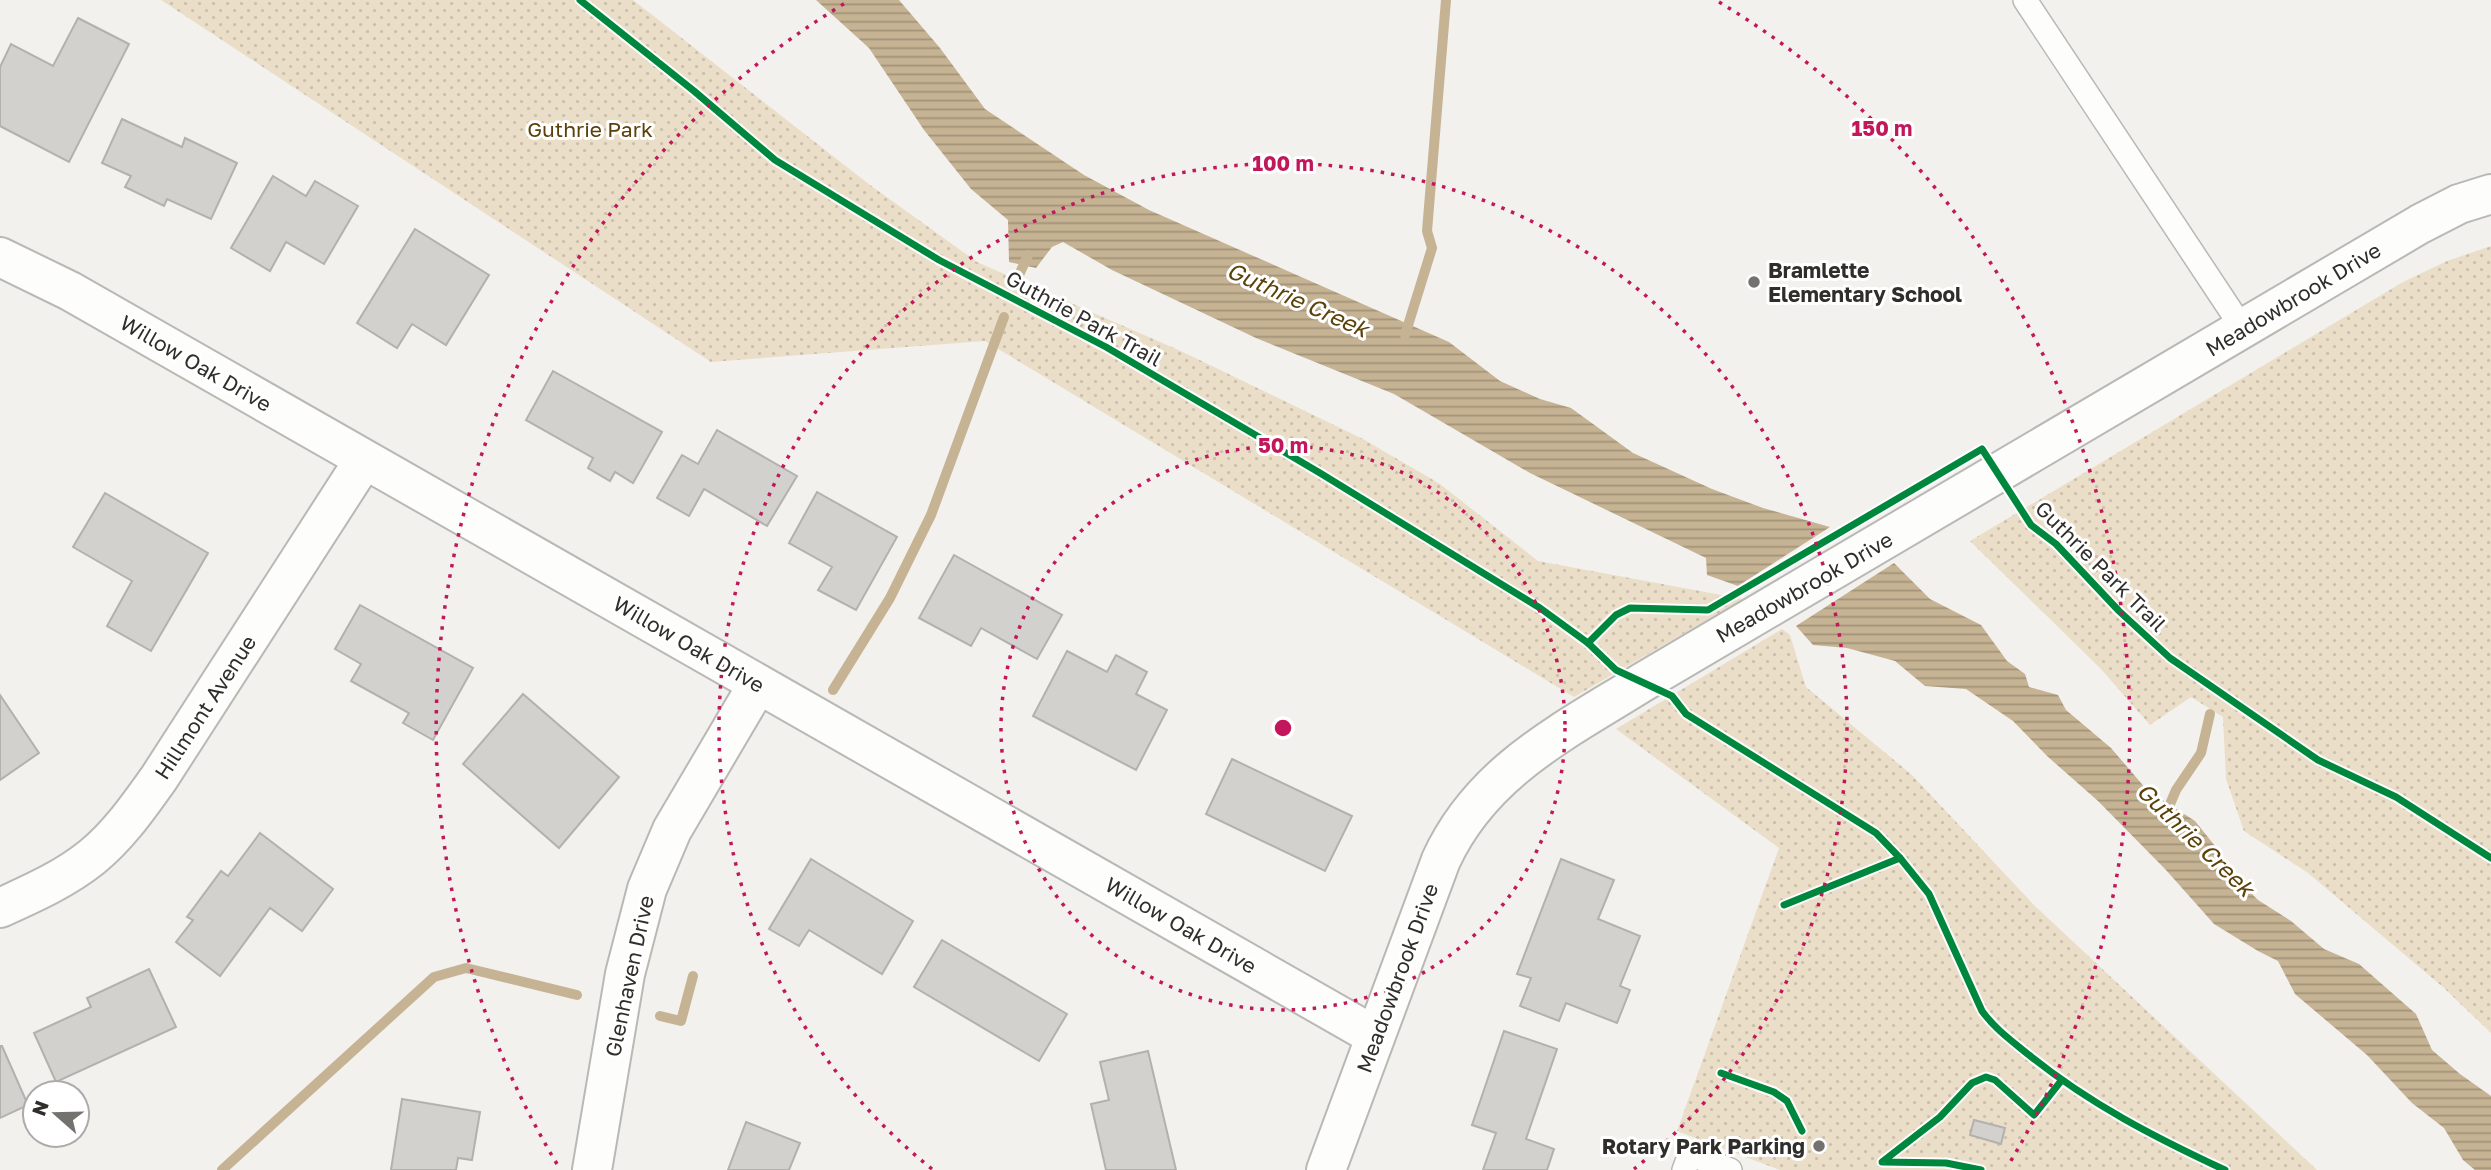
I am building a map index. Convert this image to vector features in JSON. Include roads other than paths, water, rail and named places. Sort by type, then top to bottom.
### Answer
[{"type":"street","name":"Meadowbrook Drive","points":[[1326,1170],[1430,885],[1450,840],[1481,796],[1512,767],[1545,743],[1643,682],[2420,223],[2459,204],[2491,194]]},
{"type":"street","name":"Willow Oak Drive","points":[[0,257],[70,291],[1375,1036]]},
{"type":"street","name":"Hillmont Avenue","points":[[0,908],[33,893],[90,859],[134,814],[364,460]]},
{"type":"street","name":"Glenhaven Drive","points":[[592,1170],[625,974],[647,889],[672,830],[758,684]]},
{"type":"lane","points":[[2025,0],[2243,329]]},
{"type":"lane","points":[[1684,1170],[1690,1154],[1730,1170]]},
{"type":"water","name":"Guthrie Creek","points":[[816,0],[899,0],[940,48],[985,109],[1084,175],[1149,210],[1449,342],[1500,381],[1540,399],[1571,408],[1633,453],[1712,489],[1763,508],[1830,527],[1738,586],[1707,575],[1706,558],[1530,473],[1394,394],[1256,338],[1112,270],[1063,242],[1052,247],[1036,268],[1009,262],[1008,220],[971,189],[924,130],[869,48]]},
{"type":"water","name":"Guthrie Creek","points":[[1894,563],[1930,599],[1981,625],[2007,661],[2025,674],[2029,687],[2058,695],[2066,710],[2111,748],[2147,790],[2195,821],[2219,851],[2225,867],[2258,900],[2291,921],[2324,949],[2359,964],[2416,1014],[2432,1050],[2491,1096],[2491,1170],[2475,1170],[2463,1160],[2444,1128],[2412,1103],[2367,1055],[2295,994],[2278,961],[2214,924],[2166,870],[2098,801],[2047,756],[2013,721],[1966,689],[1925,686],[1895,661],[1847,648],[1813,645],[1796,626]]},
{"type":"waterway","points":[[1405,335],[1432,248],[1427,231],[1446,0]]},
{"type":"waterway","points":[[1015,284],[1028,255]]},
{"type":"waterway","points":[[833,690],[890,598],[931,515],[1004,317]]},
{"type":"waterway","name":"Guthrie Creek","points":[[2165,816],[2176,790],[2201,753],[2210,714]]},
{"type":"waterway","points":[[222,1170],[434,977],[466,968],[577,995]]},
{"type":"waterway","points":[[660,1016],[681,1021],[693,976]]},
{"type":"place","name":"Bramlette Elementary School","points":[[1754,282]]},
{"type":"place","name":"Rotary Park Parking","points":[[1819,1146]]},
{"type":"park label","name":"Guthrie Park","points":[[590,129]]}]
